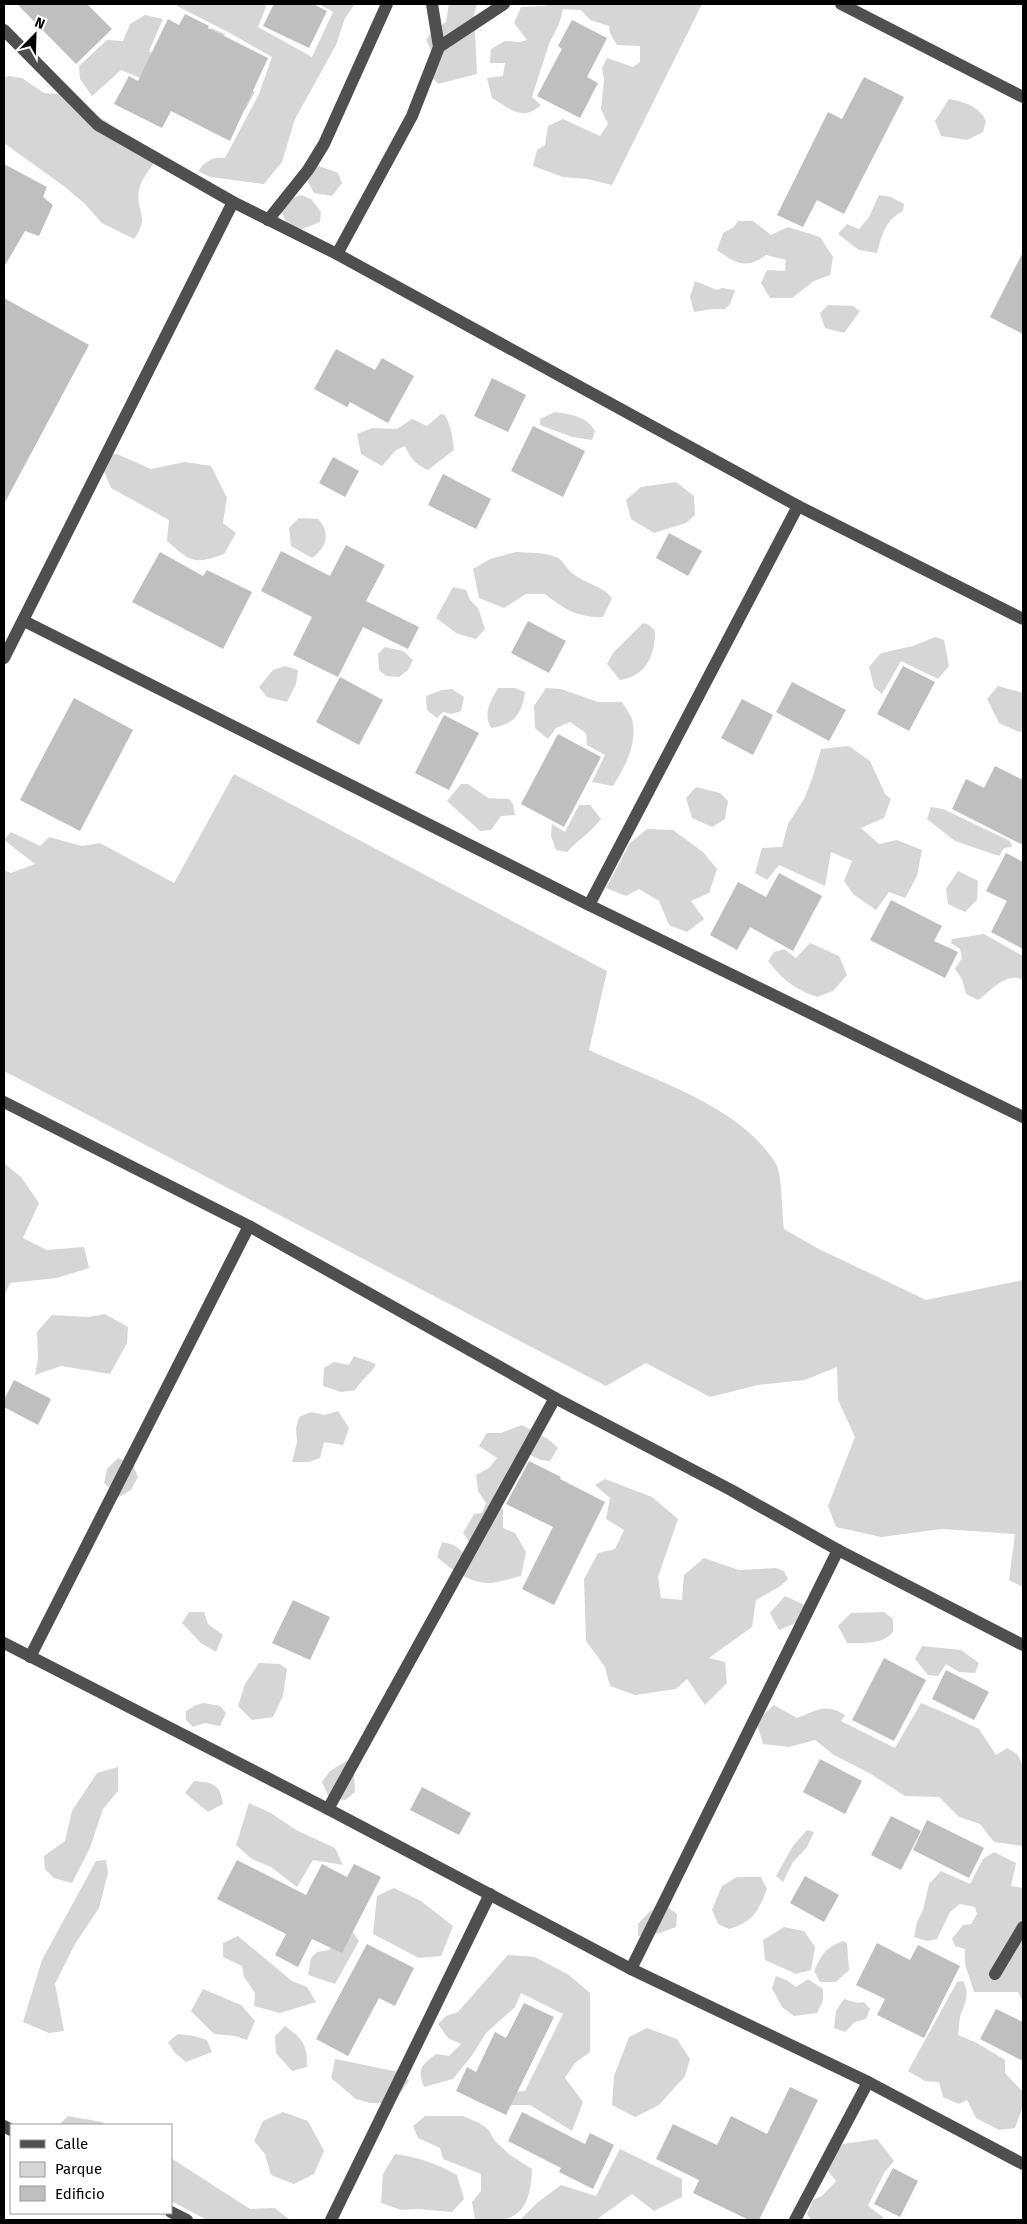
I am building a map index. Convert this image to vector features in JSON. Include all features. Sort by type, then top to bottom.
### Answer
[{"type":"street","points":[[268,220],[308,170],[324,144],[387,4]]},
{"type":"street","points":[[337,254],[412,116],[439,47],[432,4]]},
{"type":"street","points":[[439,47],[504,4]]},
{"type":"street","points":[[845,5],[1023,97]]},
{"type":"street","points":[[4,30],[98,125],[233,202],[337,254],[798,506],[1023,619]]},
{"type":"street","points":[[4,658],[233,202]]},
{"type":"street","points":[[588,905],[798,506]]},
{"type":"street","points":[[24,621],[588,905],[1023,1117]]},
{"type":"street","points":[[4,1102],[249,1226],[555,1398],[731,1490],[838,1550],[1023,1645]]},
{"type":"street","points":[[30,1657],[249,1226]]},
{"type":"street","points":[[328,1809],[555,1398]]},
{"type":"street","points":[[631,1969],[838,1550]]},
{"type":"street","points":[[4,1643],[328,1809],[631,1969],[868,2082],[1023,2164]]},
{"type":"street","points":[[331,2220],[490,1894]]},
{"type":"street","points":[[995,1974],[1023,1927]]},
{"type":"street","points":[[795,2220],[868,2082]]},
{"type":"street","points":[[172,2212],[187,2220]]},
{"type":"green space","points":[[178,4],[267,4],[258,27],[312,57],[333,12],[319,4],[355,4],[345,18],[336,45],[295,119],[282,162],[264,184],[210,177],[198,171],[210,160],[225,158],[259,94],[272,57],[177,6]]},
{"type":"green space","points":[[449,4],[477,4],[474,14],[477,74],[438,84],[428,72],[434,55],[426,40],[432,32],[446,22]]},
{"type":"green space","points":[[547,4],[702,4],[612,185],[587,179],[563,177],[533,166],[537,150],[545,145],[548,126],[563,119],[600,136],[608,124],[601,109],[604,79],[602,68],[607,58],[633,67],[640,62],[640,46],[617,45],[610,33],[609,26],[590,20],[581,10],[563,9],[559,24],[549,44],[532,97],[541,105],[528,113],[522,113],[511,110],[492,98],[487,78],[503,76],[505,63],[490,63],[491,49],[505,41],[520,42],[527,40],[514,23],[521,7],[545,6]]},
{"type":"green space","points":[[145,15],[163,19],[149,51],[189,72],[211,28],[225,34],[209,70],[255,92],[245,110],[191,83],[145,80],[121,70],[92,96],[80,79],[79,66],[107,40],[123,41],[130,24]]},
{"type":"green space","points":[[9,76],[22,78],[44,93],[60,94],[106,121],[139,148],[157,159],[140,186],[138,197],[142,219],[139,231],[134,239],[102,223],[85,204],[65,187],[4,143],[4,78]]},
{"type":"green space","points":[[949,99],[975,108],[986,121],[983,132],[967,140],[941,136],[935,121]]},
{"type":"green space","points":[[314,164],[338,173],[342,183],[332,196],[314,193],[303,173]]},
{"type":"green space","points":[[301,195],[311,199],[321,212],[320,222],[300,230],[287,224],[280,209],[289,199]]},
{"type":"green space","points":[[879,195],[891,197],[904,204],[903,211],[888,223],[877,253],[859,250],[838,234],[847,224],[859,229],[869,217]]},
{"type":"green space","points":[[738,221],[753,221],[771,235],[788,227],[820,237],[833,257],[830,275],[814,281],[792,298],[770,298],[761,283],[767,270],[785,271],[786,260],[766,255],[759,260],[740,263],[717,250],[723,233],[734,227]]},
{"type":"green space","points":[[695,281],[717,290],[722,288],[735,290],[730,304],[725,309],[694,312],[690,297]]},
{"type":"green space","points":[[828,305],[853,306],[860,311],[844,333],[825,328],[820,313]]},
{"type":"green space","points":[[555,412],[572,415],[587,422],[595,431],[592,440],[572,437],[540,425],[540,419]]},
{"type":"green space","points":[[441,414],[445,415],[449,424],[454,450],[428,470],[414,461],[405,446],[396,450],[382,466],[361,454],[357,434],[372,428],[397,429],[412,419],[427,426]]},
{"type":"green space","points":[[117,454],[151,469],[185,462],[211,466],[227,498],[223,523],[236,533],[224,554],[206,560],[193,560],[167,541],[169,520],[111,488],[102,467],[107,455]]},
{"type":"green space","points":[[676,482],[694,496],[695,515],[686,523],[654,533],[631,519],[626,500],[641,487]]},
{"type":"green space","points":[[299,518],[318,519],[325,529],[326,540],[324,545],[312,558],[291,546],[289,528]]},
{"type":"green space","points":[[516,552],[552,555],[561,560],[577,577],[603,590],[612,598],[603,617],[579,614],[558,604],[545,594],[526,594],[504,608],[479,598],[473,569],[490,559]]},
{"type":"green space","points":[[453,587],[466,590],[470,600],[478,608],[485,629],[476,639],[456,633],[436,618]]},
{"type":"green space","points":[[643,623],[649,625],[655,631],[651,656],[636,674],[620,680],[607,664],[613,653]]},
{"type":"green space","points":[[935,637],[944,640],[949,666],[938,679],[901,661],[882,694],[874,687],[869,667],[881,653],[913,646]]},
{"type":"green space","points":[[385,647],[403,651],[413,660],[408,670],[399,677],[386,676],[379,670],[378,654]]},
{"type":"green space","points":[[285,666],[298,670],[296,684],[287,702],[267,697],[259,687],[273,670]]},
{"type":"green space","points":[[998,686],[1023,693],[1023,731],[1019,732],[999,723],[987,699]]},
{"type":"green space","points":[[498,688],[515,688],[525,692],[524,700],[516,717],[506,724],[491,728],[488,712],[490,703]]},
{"type":"green space","points":[[546,688],[561,689],[598,702],[622,702],[632,719],[633,737],[626,763],[613,786],[592,782],[605,755],[587,745],[586,733],[570,722],[556,728],[548,739],[535,728],[534,706]]},
{"type":"green space","points":[[452,689],[464,697],[461,711],[452,714],[443,712],[437,718],[427,710],[426,696],[442,690]]},
{"type":"green space","points":[[849,746],[870,761],[885,794],[891,799],[884,818],[861,828],[879,844],[897,840],[922,850],[917,876],[905,898],[889,892],[876,910],[853,894],[844,881],[852,861],[831,852],[825,886],[779,865],[767,880],[755,873],[762,848],[782,847],[788,824],[804,799],[821,749]]},
{"type":"green space","points":[[234,774],[607,971],[589,1050],[665,1083],[717,1109],[740,1125],[760,1143],[778,1169],[784,1229],[817,1248],[926,1300],[1023,1280],[1023,1587],[1009,1580],[1015,1534],[942,1529],[881,1537],[836,1527],[828,1506],[855,1437],[838,1400],[837,1367],[805,1380],[758,1385],[710,1397],[646,1363],[606,1386],[4,1071],[4,870],[11,873],[35,864],[4,840],[11,832],[40,846],[49,837],[82,846],[100,843],[174,883]]},
{"type":"green space","points":[[461,784],[468,784],[488,798],[509,799],[513,804],[515,815],[501,816],[491,830],[480,831],[447,801]]},
{"type":"green space","points":[[696,787],[720,793],[728,801],[725,819],[712,827],[692,818],[686,798]]},
{"type":"green space","points":[[579,805],[590,805],[601,819],[567,852],[556,850],[551,836],[552,824],[565,832]]},
{"type":"green space","points":[[931,807],[943,809],[1010,841],[1012,847],[1004,848],[999,856],[955,841],[927,819]]},
{"type":"green space","points":[[647,829],[673,830],[703,852],[717,869],[709,893],[691,901],[704,919],[687,932],[669,925],[659,901],[639,889],[626,896],[606,888],[630,843]]},
{"type":"green space","points":[[958,871],[978,881],[977,900],[965,912],[948,904],[946,889]]},
{"type":"green space","points":[[984,934],[1023,956],[1023,980],[1011,978],[1005,980],[993,987],[978,1000],[966,994],[962,979],[955,969],[962,958],[960,949],[951,943],[952,939]]},
{"type":"green space","points":[[810,943],[839,956],[847,975],[833,991],[817,997],[789,983],[768,961],[774,952],[784,949],[796,958]]},
{"type":"green space","points":[[4,1163],[21,1177],[39,1203],[23,1238],[47,1250],[84,1247],[89,1268],[57,1278],[10,1283],[4,1296]]},
{"type":"green space","points":[[105,1314],[128,1327],[127,1343],[110,1374],[61,1366],[35,1375],[38,1359],[37,1332],[52,1315],[89,1317]]},
{"type":"green space","points":[[354,1356],[376,1364],[355,1390],[341,1392],[323,1386],[324,1368],[334,1362],[349,1365]]},
{"type":"green space","points":[[338,1411],[349,1428],[343,1445],[324,1442],[320,1458],[309,1462],[292,1462],[297,1442],[296,1428],[299,1417],[311,1412],[325,1415]]},
{"type":"green space","points":[[522,1425],[548,1439],[558,1448],[550,1461],[541,1460],[524,1452],[497,1502],[503,1510],[503,1528],[515,1533],[526,1552],[521,1576],[494,1583],[475,1581],[454,1570],[437,1557],[442,1542],[454,1545],[464,1553],[471,1544],[463,1533],[474,1514],[482,1513],[486,1503],[478,1491],[476,1475],[489,1468],[497,1458],[479,1446],[487,1433],[501,1433]]},
{"type":"green space","points":[[118,1458],[133,1465],[138,1477],[131,1490],[119,1497],[104,1483],[107,1469]]},
{"type":"green space","points":[[605,1479],[652,1497],[678,1519],[658,1577],[661,1598],[682,1600],[684,1575],[704,1558],[739,1570],[776,1568],[784,1571],[788,1579],[779,1587],[756,1600],[752,1627],[709,1658],[725,1662],[727,1683],[705,1705],[687,1679],[676,1689],[635,1695],[610,1686],[605,1667],[586,1641],[584,1579],[598,1553],[615,1549],[624,1530],[606,1519],[610,1498],[595,1485]]},
{"type":"green space","points":[[785,1596],[807,1606],[798,1622],[779,1630],[770,1613]]},
{"type":"green space","points":[[189,1612],[204,1612],[208,1624],[223,1635],[216,1652],[201,1643],[182,1623]]},
{"type":"green space","points":[[884,1612],[893,1619],[893,1632],[889,1636],[872,1642],[847,1643],[838,1626],[851,1613]]},
{"type":"green space","points":[[922,1646],[961,1650],[979,1663],[975,1673],[959,1672],[946,1664],[938,1676],[928,1675],[915,1659]]},
{"type":"green space","points":[[259,1663],[280,1664],[287,1669],[283,1696],[273,1717],[252,1720],[238,1706],[245,1684]]},
{"type":"green space","points":[[204,1703],[220,1706],[226,1713],[220,1726],[205,1723],[193,1727],[186,1720],[186,1711]]},
{"type":"green space","points":[[921,1703],[979,1729],[996,1755],[1007,1748],[1018,1755],[1023,1766],[1023,1846],[994,1842],[980,1824],[959,1817],[939,1797],[905,1796],[869,1773],[834,1755],[815,1740],[789,1747],[763,1744],[756,1721],[774,1705],[797,1718],[816,1710],[832,1709],[845,1715],[841,1721],[895,1748]]},
{"type":"green space","points":[[351,1758],[355,1792],[345,1800],[329,1798],[322,1782],[330,1771]]},
{"type":"green space","points":[[118,1767],[118,1791],[103,1809],[90,1848],[72,1883],[54,1878],[45,1869],[44,1856],[65,1841],[72,1811],[97,1773]]},
{"type":"green space","points":[[194,1781],[215,1785],[220,1792],[223,1804],[208,1812],[185,1793]]},
{"type":"green space","points":[[249,1803],[271,1813],[296,1830],[335,1848],[343,1865],[313,1860],[297,1887],[271,1867],[252,1859],[236,1845]]},
{"type":"green space","points":[[807,1830],[814,1832],[807,1847],[793,1862],[783,1882],[776,1876],[793,1846]]},
{"type":"green space","points":[[994,1852],[1016,1863],[1011,1886],[1023,1888],[1023,2003],[1018,1992],[974,1992],[965,1964],[965,1949],[955,1946],[952,1939],[963,1925],[971,1924],[977,1914],[975,1907],[960,1904],[950,1912],[937,1939],[927,1941],[914,1937],[929,1884],[941,1871],[970,1884],[983,1859]]},
{"type":"green space","points":[[106,1860],[108,1873],[99,1908],[75,1944],[55,1984],[64,2031],[49,2033],[23,2022],[42,1960],[96,1861]]},
{"type":"green space","points":[[737,1877],[761,1877],[767,1889],[754,1915],[744,1923],[729,1929],[718,1924],[712,1910],[722,1886]]},
{"type":"green space","points":[[394,1888],[421,1901],[453,1926],[441,1956],[419,1958],[373,1934],[377,1896]]},
{"type":"green space","points":[[665,1905],[677,1914],[676,1927],[660,1933],[638,1936],[638,1924],[650,1911]]},
{"type":"green space","points":[[784,1927],[804,1931],[815,1947],[811,1970],[796,1974],[765,1960],[763,1940]]},
{"type":"green space","points":[[338,1931],[352,1931],[359,1941],[335,1984],[308,1975],[311,1958],[317,1952],[329,1950]]},
{"type":"green space","points":[[238,1936],[292,1981],[307,1987],[316,2002],[280,2013],[254,2006],[255,1993],[244,1977],[242,1966],[223,1957],[223,1943]]},
{"type":"green space","points":[[843,1941],[847,1943],[849,1970],[836,1982],[820,1982],[814,1971],[819,1960],[828,1949]]},
{"type":"green space","points":[[508,1955],[535,1957],[569,1975],[590,1993],[590,2052],[575,2063],[565,2078],[583,2102],[572,2131],[530,2105],[509,2105],[509,2092],[525,2091],[563,2014],[521,1993],[515,2007],[486,2033],[473,2054],[453,2079],[424,2087],[421,2072],[427,2061],[436,2054],[449,2056],[461,2044],[448,2038],[438,2024],[446,2016],[458,2012]]},
{"type":"green space","points":[[776,1976],[796,1987],[808,1979],[823,1989],[823,2001],[817,2013],[794,2016],[782,2007],[772,1988]]},
{"type":"green space","points":[[963,1981],[967,1995],[960,2017],[958,2035],[977,2043],[1005,2060],[1005,2073],[1023,2092],[1023,2106],[1015,2128],[999,2130],[976,2118],[967,2100],[959,2104],[943,2097],[939,2082],[925,2081],[908,2071],[957,1982]]},
{"type":"green space","points":[[203,1989],[241,2005],[255,2021],[247,2040],[235,2036],[214,2034],[191,2011]]},
{"type":"green space","points":[[844,1999],[858,2003],[864,2002],[870,2009],[866,2019],[855,2022],[845,2032],[834,2028],[836,2011]]},
{"type":"green space","points":[[285,2026],[303,2043],[307,2067],[292,2071],[276,2053],[275,2036]]},
{"type":"green space","points":[[647,2028],[677,2039],[690,2059],[685,2076],[659,2105],[635,2117],[612,2105],[614,2076],[629,2037]]},
{"type":"green space","points":[[178,2034],[207,2040],[212,2052],[186,2062],[175,2053],[168,2042]]},
{"type":"green space","points":[[335,2059],[399,2072],[409,2081],[393,2103],[370,2103],[356,2099],[331,2078]]},
{"type":"green space","points":[[283,2112],[308,2121],[324,2151],[314,2174],[294,2184],[271,2175],[265,2154],[254,2141],[263,2121]]},
{"type":"green space","points":[[68,2116],[102,2122],[104,2124],[62,2124]]},
{"type":"green space","points":[[425,2116],[463,2116],[479,2123],[488,2129],[495,2141],[510,2155],[532,2169],[528,2197],[520,2211],[514,2216],[505,2219],[475,2219],[472,2202],[481,2191],[481,2174],[443,2159],[440,2148],[418,2138],[413,2126]]},
{"type":"green space","points":[[877,2139],[894,2161],[884,2173],[868,2206],[883,2217],[883,2220],[811,2220],[807,2214],[813,2200],[822,2196],[836,2181],[824,2166],[843,2144]]},
{"type":"green space","points":[[620,2149],[682,2179],[682,2197],[654,2211],[632,2194],[596,2220],[520,2220],[537,2203],[561,2185],[596,2196]]},
{"type":"green space","points":[[395,2154],[427,2162],[457,2175],[464,2199],[452,2212],[418,2209],[401,2210],[381,2203],[383,2174]]},
{"type":"green space","points":[[172,2159],[250,2209],[275,2208],[290,2220],[207,2220],[172,2202]]},
{"type":"building","points":[[17,4],[87,4],[112,29],[76,64]]},
{"type":"building","points":[[274,4],[313,4],[327,11],[309,48],[263,26]]},
{"type":"building","points":[[185,14],[209,26],[208,28],[268,58],[230,141],[171,111],[162,128],[114,104],[129,76],[138,81],[168,19],[179,25]]},
{"type":"building","points":[[572,20],[607,38],[587,77],[598,83],[580,118],[537,96],[562,49],[558,46]]},
{"type":"building","points":[[864,77],[904,97],[844,214],[817,200],[803,227],[777,215],[828,112],[842,119]]},
{"type":"building","points":[[4,164],[47,187],[43,197],[53,205],[39,236],[25,231],[4,267]]},
{"type":"building","points":[[1023,252],[1023,334],[990,317]]},
{"type":"building","points":[[4,298],[89,345],[4,504]]},
{"type":"building","points":[[336,349],[375,370],[382,358],[414,376],[388,423],[350,402],[347,407],[314,389]]},
{"type":"building","points":[[492,378],[526,395],[508,432],[474,416]]},
{"type":"building","points":[[533,426],[585,451],[563,497],[511,471]]},
{"type":"building","points":[[333,457],[359,471],[345,497],[319,483]]},
{"type":"building","points":[[443,474],[491,499],[476,529],[428,505]]},
{"type":"building","points":[[669,533],[702,551],[688,576],[656,558]]},
{"type":"building","points":[[346,545],[385,565],[366,601],[419,627],[408,649],[363,627],[338,677],[293,655],[312,617],[261,591],[281,551],[330,576]]},
{"type":"building","points":[[160,552],[203,576],[207,570],[252,592],[223,649],[132,602]]},
{"type":"building","points":[[528,621],[566,641],[549,673],[511,653]]},
{"type":"building","points":[[903,666],[935,682],[909,731],[877,714]]},
{"type":"building","points":[[340,677],[383,700],[359,745],[316,722]]},
{"type":"building","points":[[792,682],[846,710],[829,741],[776,712]]},
{"type":"building","points":[[74,698],[133,730],[80,831],[20,800]]},
{"type":"building","points":[[742,699],[773,715],[753,755],[721,738]]},
{"type":"building","points":[[444,715],[479,733],[449,790],[415,773]]},
{"type":"building","points":[[558,734],[601,757],[564,827],[521,804]]},
{"type":"building","points":[[995,766],[1023,780],[1023,845],[952,809],[966,779],[984,788]]},
{"type":"building","points":[[1006,853],[1023,862],[1023,949],[991,932],[1007,901],[986,891]]},
{"type":"building","points":[[779,873],[822,896],[793,951],[750,927],[737,950],[710,935],[738,882],[766,897]]},
{"type":"building","points":[[891,900],[942,926],[934,941],[958,952],[945,978],[870,940]]},
{"type":"building","points":[[14,1380],[51,1399],[38,1425],[4,1407],[4,1400]]},
{"type":"building","points":[[529,1461],[605,1502],[554,1605],[522,1589],[553,1527],[506,1504]]},
{"type":"building","points":[[293,1600],[330,1617],[310,1660],[272,1643]]},
{"type":"building","points":[[884,1658],[926,1680],[894,1741],[852,1720]]},
{"type":"building","points":[[946,1670],[989,1692],[974,1720],[932,1699]]},
{"type":"building","points":[[820,1759],[862,1781],[845,1814],[803,1792]]},
{"type":"building","points":[[422,1787],[471,1813],[459,1835],[410,1810]]},
{"type":"building","points":[[891,1816],[921,1831],[901,1870],[871,1855]]},
{"type":"building","points":[[927,1820],[984,1848],[969,1878],[913,1850]]},
{"type":"building","points":[[237,1860],[306,1895],[322,1864],[347,1877],[354,1864],[381,1877],[342,1953],[312,1939],[298,1967],[275,1955],[286,1934],[217,1899]]},
{"type":"building","points":[[805,1876],[839,1895],[824,1922],[790,1903]]},
{"type":"building","points":[[877,1943],[910,1960],[918,1945],[960,1966],[924,2038],[877,2015],[885,1999],[856,1985]]},
{"type":"building","points":[[367,1944],[414,1968],[395,2006],[379,1998],[348,2056],[316,2039]]},
{"type":"building","points":[[524,2003],[554,2017],[506,2115],[456,2091],[467,2067],[476,2072],[495,2032],[506,2038]]},
{"type":"building","points":[[996,2009],[1023,2022],[1023,2061],[980,2039]]},
{"type":"building","points":[[790,2087],[818,2100],[759,2220],[749,2220],[693,2193],[699,2180],[656,2159],[673,2124],[717,2145],[731,2116],[767,2134]]},
{"type":"building","points":[[522,2112],[585,2144],[590,2133],[614,2145],[593,2189],[559,2172],[561,2168],[508,2141]]},
{"type":"building","points":[[893,2168],[918,2181],[900,2217],[874,2204]]}]
